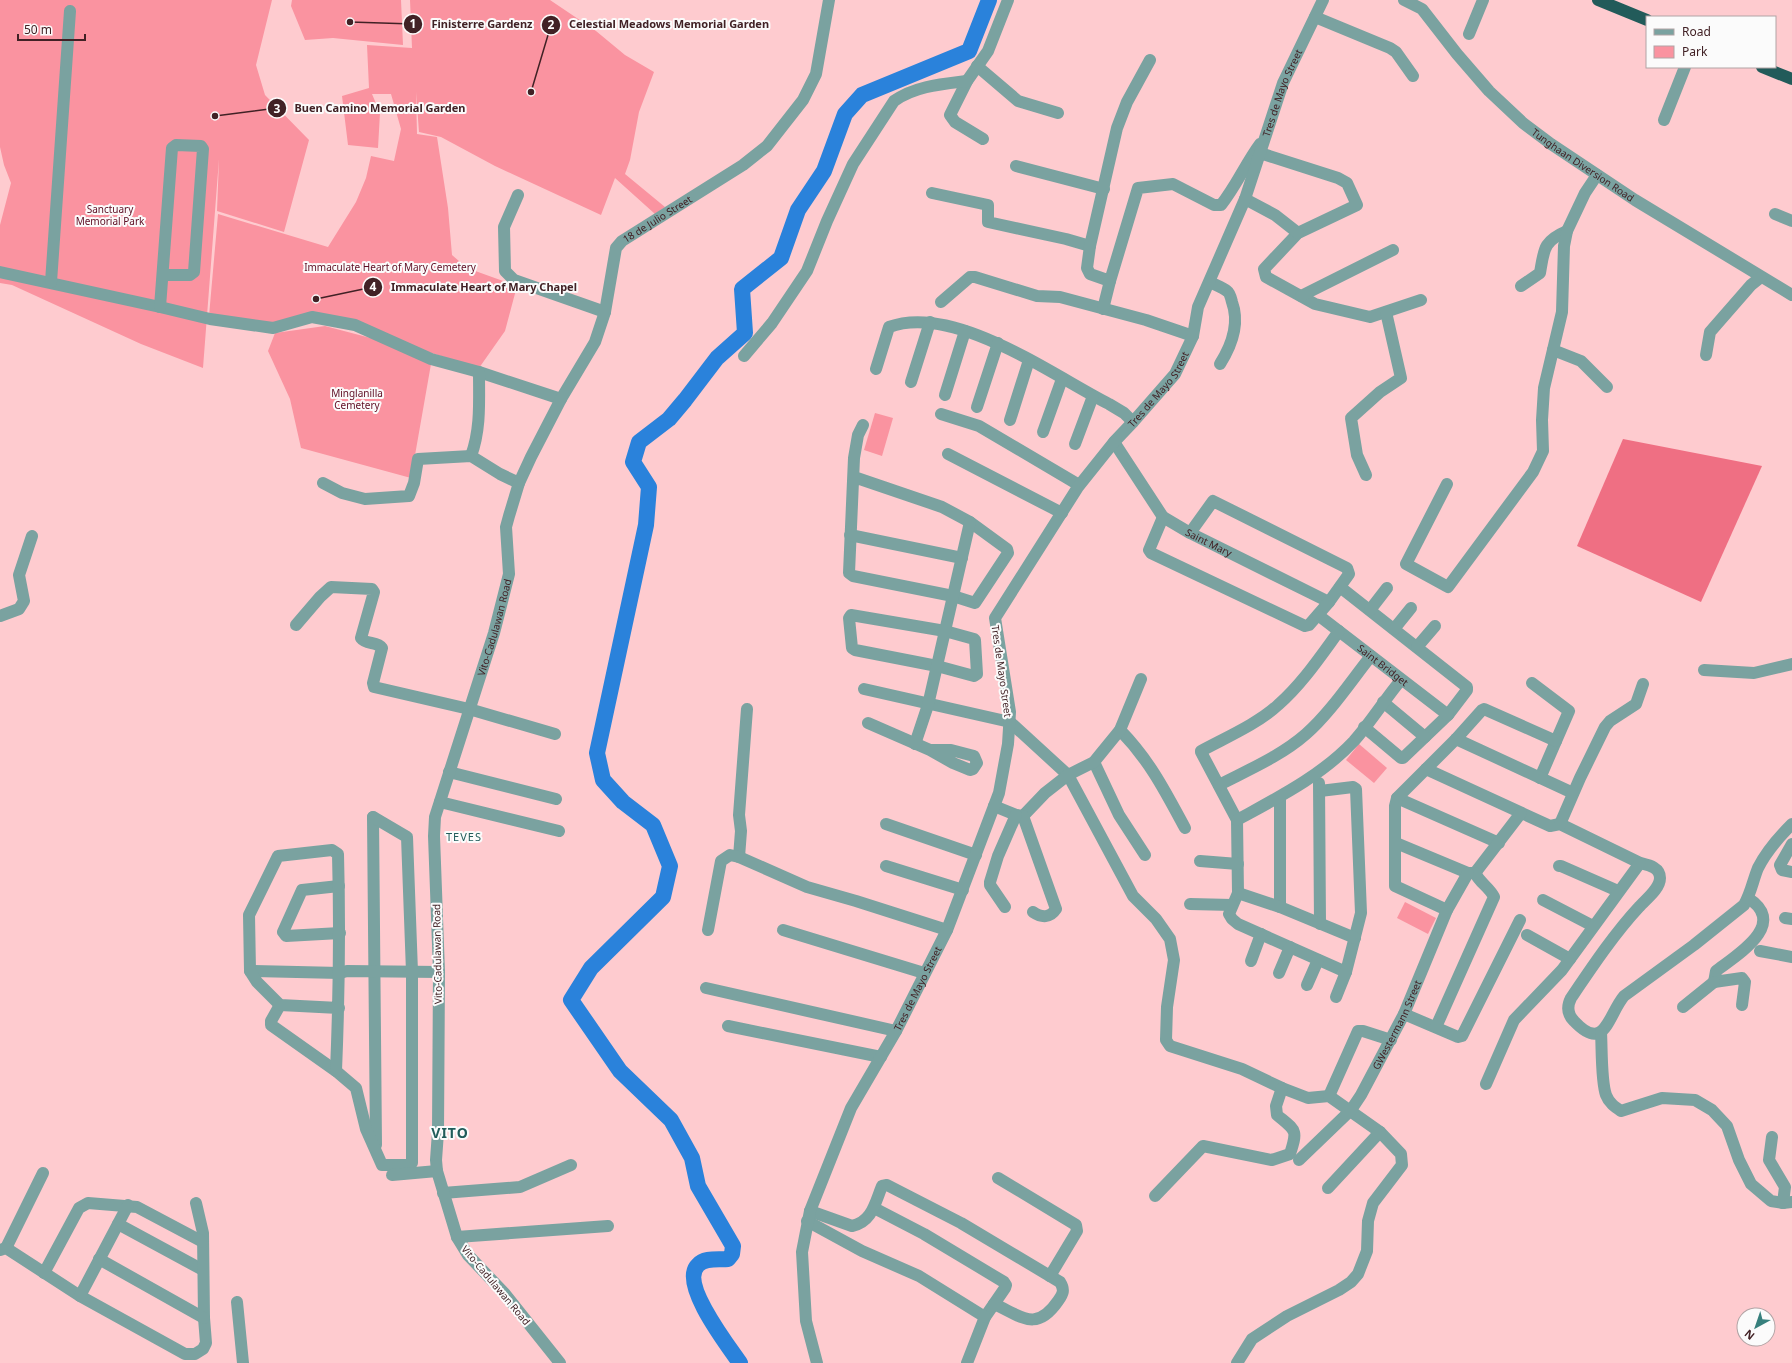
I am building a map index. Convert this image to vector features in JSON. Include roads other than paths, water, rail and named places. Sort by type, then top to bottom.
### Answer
[{"type":"highway","points":[[1598,0],[1612,2],[1646,19]]},
{"type":"highway","points":[[1764,68],[1792,79]]},
{"type":"street","name":"18 de Julio Street","points":[[508,516],[519,483],[531,457],[562,399],[596,342],[605,312],[616,248],[622,241],[743,165],[767,146],[803,100],[816,74],[829,0]]},
{"type":"street","points":[[983,140],[954,122],[950,115],[967,81],[988,51],[1008,0]]},
{"type":"street","name":"Tres de Mayo Street","points":[[817,1363],[806,1321],[802,1252],[808,1216],[851,1108],[896,1031],[947,930],[999,793],[1008,744],[1010,722],[1005,677],[995,618],[1079,485],[1117,445],[1133,422],[1175,374],[1193,336],[1198,307],[1245,200],[1283,83],[1323,0]]},
{"type":"street","name":"Tunghaan Diversion Road","points":[[1404,0],[1422,9],[1457,54],[1489,91],[1523,123],[1551,144],[1635,200],[1792,295]]},
{"type":"street","points":[[1469,34],[1483,0]]},
{"type":"street","points":[[51,282],[70,11]]},
{"type":"street","points":[[1315,17],[1390,48],[1396,52],[1413,76]]},
{"type":"street","points":[[1110,281],[1090,274],[1087,268],[1090,246],[1118,128],[1127,102],[1150,60]]},
{"type":"street","points":[[977,66],[1018,101],[1058,114]]},
{"type":"street","points":[[1664,120],[1685,68]]},
{"type":"street","points":[[744,356],[772,323],[807,271],[827,221],[853,164],[894,101],[904,94],[924,88],[967,81]]},
{"type":"street","points":[[1103,309],[1138,188],[1173,184],[1214,205],[1221,205],[1232,191],[1248,161],[1266,134]]},
{"type":"street","points":[[160,306],[172,148],[176,146],[201,146],[203,148],[194,272],[190,276],[163,275]]},
{"type":"street","points":[[1260,154],[1338,178],[1347,183],[1357,205],[1298,233],[1264,269],[1266,278],[1315,304],[1370,317],[1420,300]]},
{"type":"street","points":[[1016,166],[1104,189]]},
{"type":"street","points":[[1447,484],[1406,564],[1448,587],[1533,472],[1543,451],[1542,420],[1544,388],[1562,312],[1564,246],[1566,231],[1597,175]]},
{"type":"street","points":[[932,193],[988,205],[988,222],[1066,239],[1090,246]]},
{"type":"street","points":[[518,195],[504,227],[505,271],[514,280],[605,312]]},
{"type":"street","points":[[1245,200],[1275,215],[1298,233]]},
{"type":"street","points":[[1775,214],[1792,221]]},
{"type":"street","points":[[1521,286],[1540,273],[1545,248],[1548,242],[1555,236],[1566,231]]},
{"type":"street","points":[[1301,296],[1393,250]]},
{"type":"street","points":[[0,272],[160,306],[210,319],[274,328],[312,317],[355,325],[431,359],[479,372],[562,399]]},
{"type":"street","points":[[941,302],[970,277],[975,277],[1037,296],[1060,297],[1146,320],[1193,336]]},
{"type":"street","points":[[1706,355],[1710,332],[1751,285],[1761,277]]},
{"type":"street","points":[[1210,282],[1229,293],[1236,312],[1234,334],[1226,354],[1220,364]]},
{"type":"street","points":[[1366,475],[1357,455],[1351,418],[1380,392],[1401,378],[1386,312]]},
{"type":"street","points":[[911,382],[930,322]]},
{"type":"street","points":[[876,369],[889,327],[902,323],[930,322],[985,337],[998,343],[1124,413],[1133,422]]},
{"type":"street","points":[[945,395],[965,331]]},
{"type":"street","points":[[977,407],[998,343]]},
{"type":"street","points":[[1553,350],[1581,361],[1607,387]]},
{"type":"street","points":[[1010,420],[1029,360]]},
{"type":"street","points":[[471,456],[476,441],[479,424],[479,372]]},
{"type":"street","points":[[1043,432],[1062,378]]},
{"type":"street","points":[[1075,444],[1093,396]]},
{"type":"street","points":[[941,414],[979,426],[1079,485]]},
{"type":"street","points":[[854,477],[942,507],[970,522],[1007,549],[1008,553],[975,603],[953,596],[851,575],[848,572],[850,535],[854,477],[856,451],[858,435],[863,425]]},
{"type":"street","name":"Saint Mary","points":[[1117,445],[1163,517],[1190,533],[1329,602]]},
{"type":"street","points":[[948,454],[1062,513]]},
{"type":"street","points":[[323,483],[342,493],[365,499],[409,496],[414,482],[418,459],[471,456],[500,474],[519,483]]},
{"type":"street","points":[[1163,517],[1149,550],[1151,553],[1305,626],[1309,626],[1329,602],[1349,574],[1346,568],[1213,501],[1190,533]]},
{"type":"street","name":"Vito-Cadulawan Road","points":[[508,516],[506,527],[509,574],[494,633],[435,817],[434,836],[439,976],[438,1132],[436,1160],[437,1171],[457,1237],[468,1255],[505,1294],[560,1363]]},
{"type":"street","points":[[915,744],[928,705],[970,522]]},
{"type":"street","points":[[850,535],[962,558]]},
{"type":"street","points":[[0,616],[19,609],[24,601],[19,575],[32,536]]},
{"type":"street","points":[[296,625],[320,597],[331,587],[372,589],[374,592],[360,638],[364,641],[380,644],[382,648],[372,683],[374,687],[469,709],[556,734]]},
{"type":"street","points":[[1340,587],[1467,687],[1467,690],[1448,716],[1404,757],[1401,758],[1364,727]]},
{"type":"street","points":[[1370,610],[1387,588]]},
{"type":"street","points":[[1394,629],[1411,608]]},
{"type":"street","points":[[851,615],[945,631],[975,640],[977,674],[974,676],[937,666],[853,649],[849,618],[851,615]]},
{"type":"street","name":"Saint Bridget","points":[[1318,615],[1448,716]]},
{"type":"street","points":[[1417,647],[1435,626]]},
{"type":"street","points":[[1339,631],[1302,682],[1277,706],[1241,730],[1201,751],[1201,754],[1238,820],[1238,893],[1229,914],[1232,920],[1346,972]]},
{"type":"street","points":[[1219,785],[1266,761],[1306,734],[1329,709],[1371,656]]},
{"type":"street","points":[[1704,670],[1754,673],[1792,664]]},
{"type":"street","points":[[1005,907],[990,885],[990,882],[998,856],[1020,816],[1045,793],[1068,775],[1094,762],[1120,730],[1141,678]]},
{"type":"street","points":[[1238,820],[1319,773],[1355,740],[1401,680]]},
{"type":"street","points":[[1532,683],[1568,710],[1540,778]]},
{"type":"street","points":[[1560,824],[1573,793],[1605,727],[1636,704],[1643,684]]},
{"type":"street","points":[[864,690],[1010,722],[1068,775],[1133,896],[1156,919],[1170,939],[1174,960],[1166,1007],[1166,1040],[1170,1046],[1242,1069],[1282,1088],[1308,1098],[1329,1096],[1351,1110],[1380,1132],[1402,1154],[1403,1162],[1373,1203],[1368,1221],[1367,1251],[1358,1274],[1351,1282],[1339,1290],[1287,1316],[1252,1339],[1237,1363]]},
{"type":"street","points":[[1383,702],[1425,737]]},
{"type":"street","points":[[739,857],[741,831],[738,815],[747,709]]},
{"type":"street","points":[[1447,910],[1395,886],[1395,806],[1397,798],[1456,739],[1480,711],[1484,710],[1556,741]]},
{"type":"street","points":[[868,723],[930,750]]},
{"type":"street","points":[[1120,730],[1137,748],[1158,776],[1185,828]]},
{"type":"street","points":[[1456,739],[1573,793]]},
{"type":"street","points":[[1094,762],[1119,815],[1145,856]]},
{"type":"street","points":[[1426,769],[1550,826],[1560,824],[1640,863],[1654,867],[1659,871],[1659,884],[1631,916],[1570,998],[1568,1009],[1573,1020],[1587,1032],[1593,1034],[1601,1032],[1610,1023],[1617,1004],[1624,996],[1694,945],[1744,905],[1748,898],[1758,867],[1785,830],[1792,824]]},
{"type":"street","points":[[450,772],[556,799]]},
{"type":"street","points":[[1319,773],[1320,924]]},
{"type":"street","points":[[1320,791],[1353,787],[1356,790],[1361,913],[1346,972],[1336,997]]},
{"type":"street","points":[[1280,797],[1280,907]]},
{"type":"street","points":[[1397,798],[1499,843]]},
{"type":"street","points":[[440,802],[559,830]]},
{"type":"street","points":[[994,806],[1020,816],[1056,908],[1046,917],[1040,917],[1033,912]]},
{"type":"street","name":"GWestermann Street","points":[[1299,1160],[1351,1110],[1404,1014],[1447,910],[1471,873],[1499,843],[1521,813]]},
{"type":"street","points":[[280,1005],[270,1021],[271,1025],[336,1071],[358,1090],[366,1128],[383,1165],[410,1165],[412,1162],[412,975],[407,837],[373,816],[376,974],[376,1148]]},
{"type":"street","points":[[886,824],[976,855]]},
{"type":"street","points":[[1396,843],[1471,873],[1492,891],[1494,898],[1436,1027]]},
{"type":"street","points":[[1792,844],[1780,865],[1782,870],[1792,872]]},
{"type":"street","points":[[336,1071],[339,1008],[340,973],[338,854],[335,850],[278,856],[249,915],[250,971],[257,982],[280,1005],[339,1008]]},
{"type":"street","points":[[708,930],[721,861],[730,855],[739,857],[807,887],[947,930]]},
{"type":"street","points":[[1200,861],[1238,864]]},
{"type":"street","points":[[1486,1084],[1514,1020],[1562,970],[1618,891],[1640,863]]},
{"type":"street","points":[[886,866],[963,890]]},
{"type":"street","points":[[1559,866],[1618,891]]},
{"type":"street","points":[[339,886],[302,890],[283,932],[286,936],[340,933]]},
{"type":"street","points":[[1238,893],[1280,907],[1355,938]]},
{"type":"street","points":[[1714,982],[1716,971],[1741,954],[1751,944],[1762,926],[1761,910],[1757,904],[1748,898]]},
{"type":"street","points":[[1543,900],[1593,926]]},
{"type":"street","points":[[1190,904],[1232,905]]},
{"type":"street","points":[[1404,1014],[1458,1037],[1463,1035],[1520,920]]},
{"type":"street","points":[[783,930],[924,973]]},
{"type":"street","points":[[1251,961],[1261,934]]},
{"type":"street","points":[[1526,935],[1570,959]]},
{"type":"street","points":[[1279,973],[1290,947]]},
{"type":"street","points":[[1760,951],[1792,957]]},
{"type":"street","points":[[1307,985],[1318,960]]},
{"type":"street","points":[[250,971],[340,973],[347,971],[376,974],[439,976]]},
{"type":"street","points":[[1683,1007],[1714,982],[1742,978],[1745,982],[1742,1005]]},
{"type":"street","points":[[706,988],[896,1031]]},
{"type":"street","points":[[728,1026],[881,1057]]},
{"type":"street","points":[[1329,1096],[1358,1031],[1363,1031],[1391,1040]]},
{"type":"street","points":[[1601,1032],[1604,1082],[1606,1095],[1610,1103],[1621,1111],[1662,1098],[1695,1100],[1712,1110],[1727,1126],[1739,1160],[1751,1184],[1771,1201],[1788,1203],[1785,1187],[1769,1160],[1772,1137]]},
{"type":"street","points":[[1155,1196],[1203,1146],[1272,1160],[1290,1154],[1296,1137],[1293,1128],[1277,1114],[1276,1106],[1282,1088]]},
{"type":"street","points":[[1328,1188],[1380,1132]]},
{"type":"street","points":[[443,1193],[520,1187],[571,1166]]},
{"type":"street","points":[[392,1175],[437,1171]]},
{"type":"street","points":[[43,1173],[3,1249],[80,1296],[185,1354],[195,1354],[203,1349],[206,1343],[204,1318],[203,1233],[196,1203]]},
{"type":"street","points":[[998,1178],[1076,1226],[1077,1231],[1050,1276]]},
{"type":"street","points":[[808,1216],[852,1226],[858,1225],[866,1220],[874,1208],[882,1186],[887,1186],[961,1223],[1060,1282],[1063,1287],[1063,1294],[1053,1308],[1040,1319],[1026,1320],[994,1304]]},
{"type":"street","points":[[44,1273],[77,1211],[82,1205],[88,1203],[128,1205],[137,1207],[203,1242]]},
{"type":"street","points":[[80,1296],[128,1205]]},
{"type":"street","points":[[874,1208],[924,1234],[1004,1282],[1006,1285],[985,1317],[967,1363]]},
{"type":"street","points":[[808,1216],[862,1251],[918,1276],[985,1317]]},
{"type":"street","points":[[118,1224],[203,1270]]},
{"type":"street","points":[[457,1237],[608,1226]]},
{"type":"street","points":[[99,1259],[204,1318]]},
{"type":"street","points":[[237,1302],[243,1363]]},
{"type":"waterway","points":[[740,1363],[717,1330],[700,1300],[695,1286],[694,1274],[701,1262],[712,1259],[728,1259],[732,1254],[733,1246],[698,1186],[692,1158],[671,1120],[620,1071],[571,1000],[591,968],[663,897],[670,866],[653,825],[623,802],[603,780],[597,753],[646,525],[649,487],[633,462],[639,442],[669,419],[717,358],[745,333],[742,289],[781,258],[798,210],[824,171],[845,114],[862,95],[969,51],[989,0]]},
{"type":"place","name":"Finisterre Gardenz","points":[[350,22]]},
{"type":"place","name":"Celestial Meadows Memorial Garden","points":[[531,92]]},
{"type":"place","name":"Buen Camino Memorial Garden","points":[[215,116]]},
{"type":"place","name":"Immaculate Heart of Mary Chapel","points":[[316,299]]},
{"type":"district","name":"TEVES","points":[[464,837]]},
{"type":"district","name":"VITO","points":[[450,1133]]},
{"type":"park label","name":"Sanctuary Memorial Park","points":[[110,214]]},
{"type":"park label","name":"Immaculate Heart of Mary Cemetery","points":[[390,267]]},
{"type":"park label","name":"Minglanilla Cemetery","points":[[357,398]]}]
